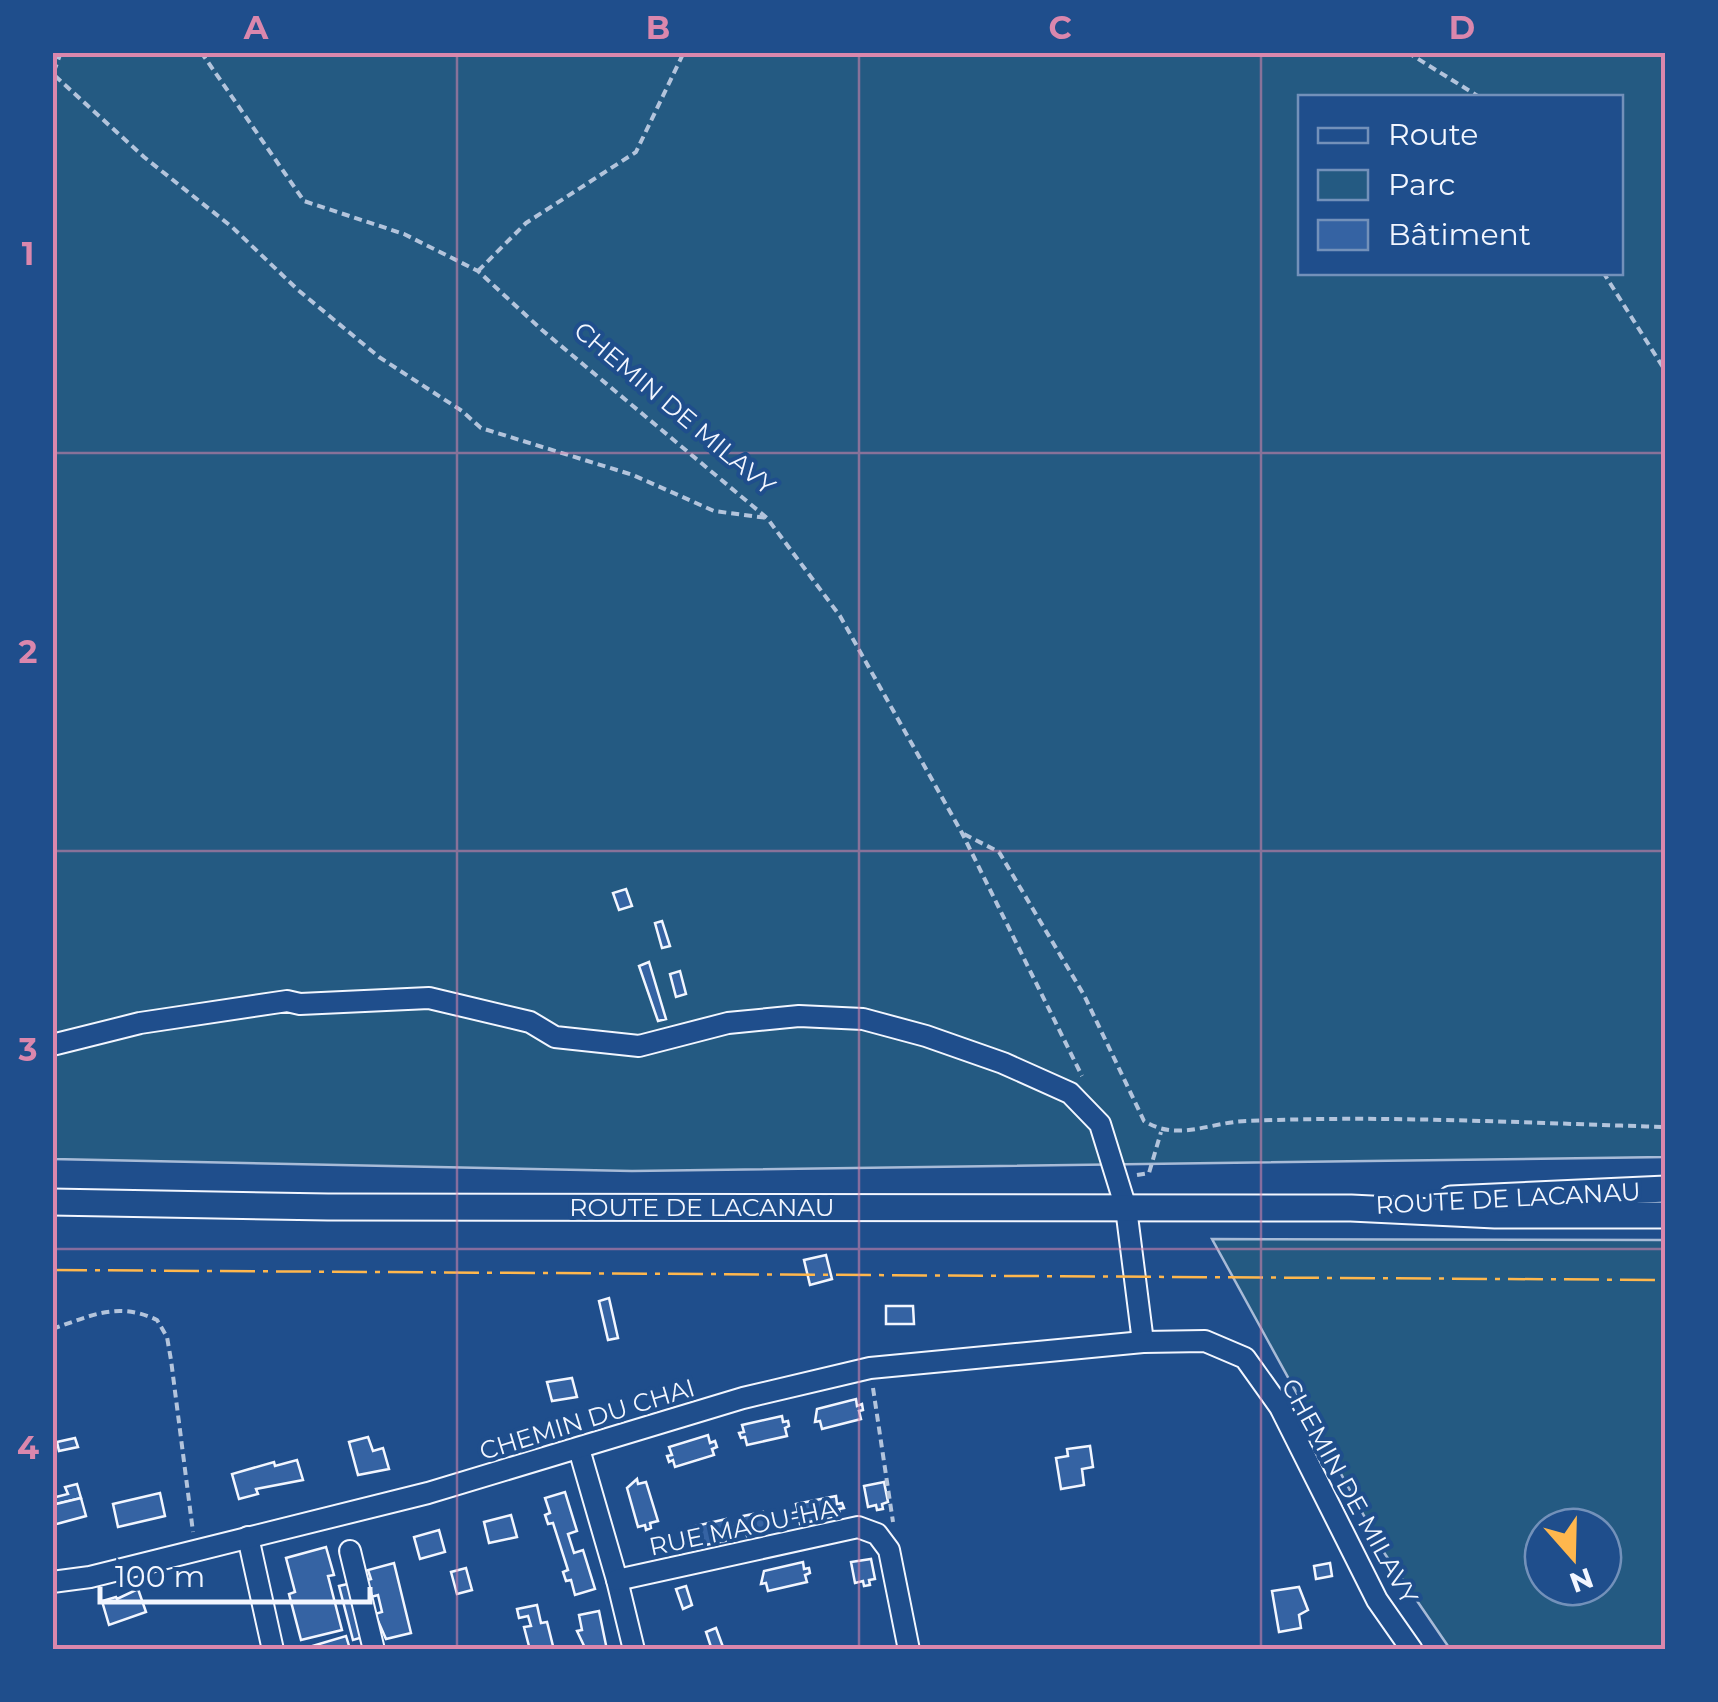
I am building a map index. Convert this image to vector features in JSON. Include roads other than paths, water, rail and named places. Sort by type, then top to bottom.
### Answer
[{"type":"main road","name":"ROUTE DE LACANAU","points":[[1350,1208],[1494,1196],[1666,1189]]},
{"type":"main road","name":"ROUTE DE LACANAU","points":[[52,1202],[308,1207],[1350,1208],[1495,1215],[1666,1215]]},
{"type":"street","points":[[52,1046],[140,1023],[287,1001],[300,1004],[429,998],[530,1022],[555,1037],[638,1046],[728,1023],[799,1016],[863,1019],[926,1036],[1070,1093],[1100,1124],[1126,1208],[1143,1342]]},
{"type":"street","name":"CHEMIN DE MILAVY","points":[[1143,1342],[1206,1341],[1246,1358],[1280,1407],[1377,1600],[1412,1650]]},
{"type":"street","name":"CHEMIN DU CHAI","points":[[52,1582],[90,1577],[428,1493],[743,1398],[870,1368],[1143,1342]]},
{"type":"street","points":[[579,1448],[634,1650]]},
{"type":"street","name":"RUE MAOU-HA","points":[[617,1580],[858,1527],[877,1534],[888,1550],[909,1650]]},
{"type":"street","points":[[248,1537],[273,1650]]},
{"type":"street","points":[[350,1552],[374,1650]]}]
